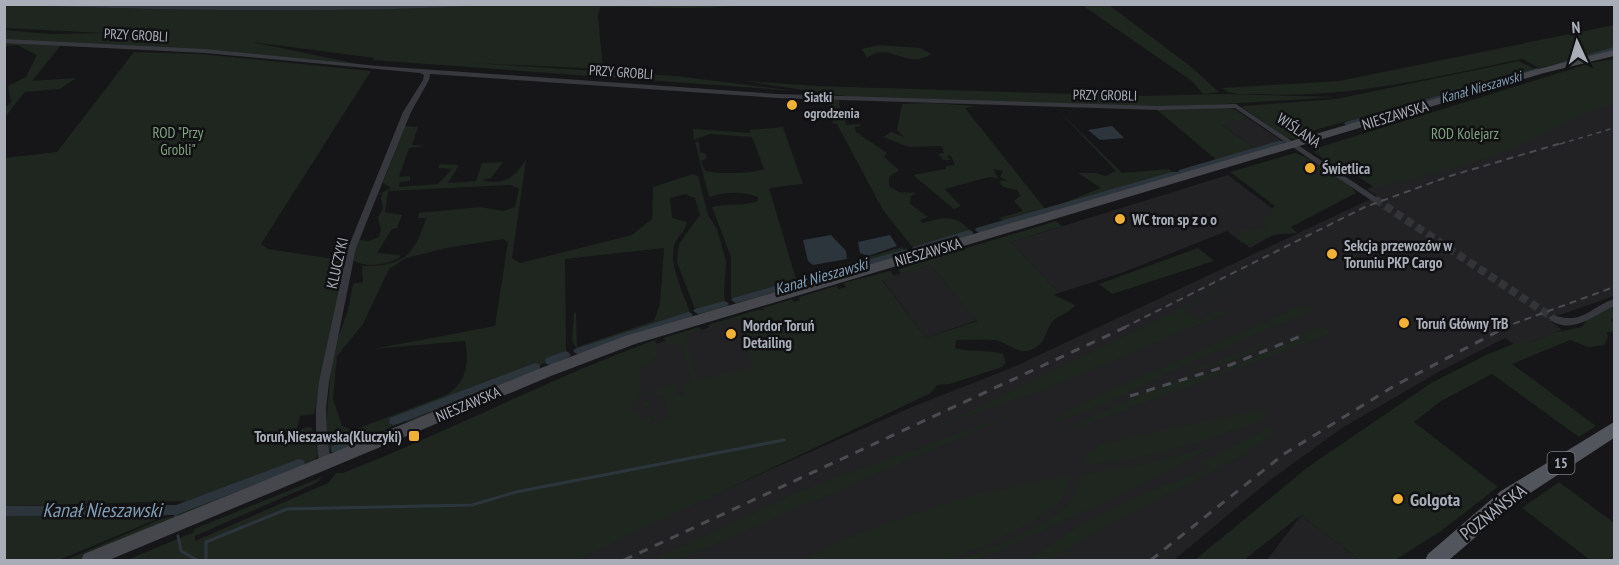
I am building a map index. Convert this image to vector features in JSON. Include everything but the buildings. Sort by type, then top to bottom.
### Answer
[{"type":"main road","name":"NIESZAWSKA","points":[[90,561],[546,372],[657,331],[1542,71],[1614,53]]},
{"type":"main road","name":"POZNAŃSKA","points":[[1435,561],[1508,497],[1614,429]]},
{"type":"street","name":"PRZY GROBLI","points":[[4,41],[205,51],[421,71],[777,96],[1159,108],[1236,106]]},
{"type":"street","points":[[421,71],[426,74],[426,80],[447,72]]},
{"type":"street","name":"KLUCZYKI","points":[[325,463],[320,417],[326,366],[350,268],[352,248],[407,112],[426,80]]},
{"type":"street","name":"WIŚLANA","points":[[1236,106],[1375,199]]},
{"type":"street","points":[[1553,318],[1564,323],[1575,323],[1614,302]]},
{"type":"shaded area","points":[[5,5],[490,5],[369,10],[187,10]]},
{"type":"shaded area","points":[[1614,61],[1614,296],[1548,319],[1562,330],[1518,347],[1505,338],[1442,370],[1342,428],[1265,484],[1174,560],[566,560],[912,407],[1016,366],[1377,196],[1367,189],[1442,163]]},
{"type":"shaded area","points":[[1248,118],[1282,141],[1254,148],[1221,124]]},
{"type":"shaded area","points":[[1112,126],[1124,138],[1100,140],[1088,130]]},
{"type":"shaded area","points":[[1228,175],[1293,224],[1250,248],[1227,231],[1124,272],[1059,293],[1011,242]]},
{"type":"shaded area","points":[[831,235],[846,251],[847,259],[813,265],[808,261],[803,240]]},
{"type":"shaded area","points":[[890,235],[897,246],[868,256],[860,253],[858,242]]},
{"type":"shaded area","points":[[930,265],[977,320],[926,338],[882,279]]},
{"type":"shaded area","points":[[743,317],[769,388],[625,436],[626,400],[649,346]]},
{"type":"shaded area","points":[[1301,515],[1360,560],[1267,560]]},
{"type":"green space","points":[[490,4],[739,5],[687,8],[600,7],[598,16],[603,69],[473,63],[676,76],[797,91],[372,60],[375,58],[252,42],[368,66],[274,56],[61,45],[32,81],[76,78],[60,89],[25,92],[5,117],[5,108],[11,102],[8,86],[26,77],[37,55],[17,45],[5,46],[5,30],[50,34],[103,33],[5,28],[5,5],[187,10],[308,10]]},
{"type":"green space","points":[[1082,5],[1109,5],[1190,66],[1219,92],[1203,94],[1192,81]]},
{"type":"green space","points":[[1614,25],[1614,51],[1539,68],[1522,59],[1391,85],[1325,93],[1239,94],[1222,88],[1339,81]]},
{"type":"green space","points":[[879,45],[920,48],[931,54],[914,59],[883,52],[875,53],[867,58],[862,49]]},
{"type":"green space","name":"ROD \"Przy Grobli\"","points":[[134,52],[200,54],[371,71],[261,244],[268,249],[347,261],[314,414],[300,416],[296,432],[307,427],[312,428],[318,454],[315,460],[81,560],[66,560],[161,519],[178,515],[178,511],[187,511],[206,499],[287,467],[264,475],[263,473],[187,501],[5,506],[4,158],[57,152]]},
{"type":"green space","name":"ROD Kolejarz","points":[[1614,59],[1614,103],[1479,161],[1375,188],[1347,169],[1340,171],[1314,152],[1317,148],[1591,63]]},
{"type":"green space","name":"ROD Kolejarz","points":[[1519,61],[1534,69],[1315,130],[1296,140],[1287,138],[1243,108],[1243,106],[1336,99]]},
{"type":"green space","points":[[744,81],[817,86],[1140,96],[1222,94],[1336,97],[1176,107],[852,97]]},
{"type":"green space","points":[[815,98],[839,99],[840,110],[850,112],[851,120],[845,121],[846,125],[860,124],[861,126],[855,127],[856,132],[887,153],[884,157],[899,170],[889,177],[889,186],[899,192],[916,193],[911,196],[910,204],[928,217],[920,220],[923,223],[949,218],[965,226],[971,232],[970,235],[919,251],[914,249],[883,210],[837,124],[833,123],[830,113],[833,109],[828,106],[830,103],[814,101]]},
{"type":"green space","points":[[902,104],[976,106],[965,108],[1046,210],[1101,188],[1078,173],[1095,173],[1106,176],[1116,171],[1055,107],[1122,173],[1169,169],[1177,176],[1010,224],[999,218],[1023,211],[1014,201],[1020,196],[1017,190],[1003,187],[999,181],[1007,181],[1000,177],[1003,171],[993,169],[998,178],[989,177],[945,189],[961,206],[954,209],[913,175],[946,169],[946,166],[955,165],[951,156],[946,156],[951,160],[943,160],[938,154],[944,153],[942,146],[909,147],[883,137],[891,132],[904,137],[897,130]]},
{"type":"green space","points":[[1225,107],[1234,109],[1248,118],[1222,125],[1257,150],[1218,161],[1157,110]]},
{"type":"green space","points":[[405,126],[418,127],[412,145],[426,146],[409,148],[399,177],[410,176],[410,181],[400,182],[399,187],[438,184],[452,169],[438,168],[440,164],[459,165],[448,183],[476,181],[482,163],[503,162],[491,178],[482,180],[502,181],[513,175],[526,160],[512,258],[520,263],[632,235],[652,219],[653,187],[693,174],[698,176],[708,215],[717,229],[726,261],[724,294],[726,307],[701,316],[695,309],[677,262],[679,244],[700,215],[695,198],[685,194],[670,198],[672,218],[687,222],[675,243],[673,260],[692,317],[581,355],[572,341],[574,313],[576,312],[577,347],[654,321],[660,304],[664,248],[565,259],[566,353],[450,408],[407,422],[406,420],[357,445],[331,452],[325,440],[332,354],[348,310],[353,284],[363,282],[362,266],[376,266],[388,264],[405,257],[417,242],[426,218],[418,218],[419,213],[480,207],[503,211],[515,207],[519,188],[510,185],[388,191],[385,212],[402,215],[397,228],[392,229],[377,253],[400,255],[400,257],[377,265],[359,263],[354,261],[355,250],[369,215],[360,240],[369,241],[379,237],[381,229],[378,218],[383,208],[381,198],[383,194],[378,195],[391,188],[383,183]],"holes":[[[503,239],[508,242],[495,326],[373,349],[465,341],[467,357],[465,372],[458,385],[446,395],[359,428],[352,430],[342,426],[333,399],[337,356],[363,324],[389,269],[406,258],[446,248]]]},
{"type":"green space","points":[[783,127],[803,184],[769,188],[796,279],[810,275],[813,282],[736,303],[731,298],[731,257],[712,207],[752,203],[758,201],[758,197],[733,193],[709,197],[695,142],[699,142],[700,152],[706,154],[706,159],[701,161],[705,171],[735,173],[764,169],[752,137],[710,134],[694,140],[693,129],[750,133],[750,130]]},
{"type":"green space","points":[[1295,153],[1328,170],[1356,193],[1291,227],[1297,233],[1273,235],[1250,245],[1240,242],[1241,230],[1267,229],[1263,217],[1274,215],[1270,209],[1275,206],[1230,172]]},
{"type":"green space","points":[[1056,221],[1062,226],[1011,242],[1059,293],[1054,295],[1075,305],[1053,321],[1044,339],[1033,349],[1021,351],[994,340],[956,340],[955,348],[1003,354],[1006,363],[1002,367],[950,384],[937,385],[931,393],[577,560],[127,560],[194,532],[194,529],[322,477],[316,483],[195,536],[195,541],[328,483],[336,473],[343,473],[382,457],[576,371],[655,340],[659,352],[649,365],[640,367],[639,386],[646,385],[648,392],[645,395],[644,386],[639,387],[637,393],[642,394],[639,394],[638,401],[631,402],[630,413],[640,414],[641,420],[646,421],[647,417],[654,416],[652,412],[654,411],[660,417],[650,420],[651,424],[670,420],[663,394],[654,396],[652,391],[680,384],[677,391],[679,396],[685,395],[684,390],[681,390],[683,385],[692,382],[680,343],[670,345],[663,338],[699,327],[702,330],[685,335],[698,380],[753,367],[739,328],[746,326],[743,318],[709,328],[708,325],[757,310],[764,310],[763,308],[792,299],[794,302],[800,300],[799,297],[836,286],[839,289],[846,287],[843,283],[890,271],[894,276],[882,280],[926,338],[977,321],[930,265],[901,274],[898,269]]},
{"type":"green space","points":[[902,247],[908,254],[822,279],[816,273]]},
{"type":"green space","points":[[1198,248],[1214,261],[1112,294],[1099,284]]},
{"type":"green space","points":[[1294,249],[1184,311],[1199,321],[1218,310],[1228,312],[1061,383],[941,425],[1180,310]]},
{"type":"green space","points":[[1303,305],[1308,305],[1314,310],[1193,361],[1100,406],[1050,424],[1070,410],[1103,394]]},
{"type":"green space","points":[[1614,306],[1614,318],[1611,320],[1614,322],[1614,332],[1607,332],[1608,337],[1604,345],[1588,347],[1570,340],[1512,364],[1596,426],[1579,437],[1492,374],[1441,401],[1414,422],[1498,487],[1441,531],[1395,560],[1360,560],[1301,515],[1244,560],[1195,560],[1308,467],[1431,383],[1486,355],[1523,340],[1532,342],[1553,333],[1582,327],[1587,320]]},
{"type":"green space","points":[[1321,326],[1333,333],[1051,437],[1151,389],[1224,370],[1305,337],[1303,334]]},
{"type":"green space","points":[[1261,337],[1203,364],[1206,366],[1270,343],[1229,362],[1183,373]]},
{"type":"green space","points":[[648,395],[651,409],[641,405],[648,399]]},
{"type":"green space","points":[[1266,408],[1268,418],[1200,441],[1131,459],[1083,465],[1087,454],[1104,443]]},
{"type":"green space","points":[[1026,409],[678,560],[652,560],[803,490]]},
{"type":"green space","points":[[1271,426],[1274,434],[1245,454],[1097,531],[1053,560],[1029,560],[1072,531],[1114,508],[1159,487],[1208,470],[1205,464],[1191,468]]},
{"type":"green space","points":[[1217,444],[1152,480],[979,560],[958,560],[1016,536],[1060,512],[1073,497],[1080,474],[1150,463]]},
{"type":"green space","points":[[1071,475],[1063,497],[1049,511],[1001,538],[950,558],[904,562],[801,560],[867,531],[933,507],[1000,489]]},
{"type":"green space","points":[[1559,482],[1614,523],[1614,560],[1590,560],[1522,508]]},
{"type":"green space","points":[[122,511],[169,514],[59,560],[5,560],[5,516]]},
{"type":"waterway","name":"Kanał Nieszawski","points":[[1556,65],[1614,49]]},
{"type":"waterway","name":"Kanał Nieszawski","points":[[1348,124],[1537,70]]},
{"type":"waterway","name":"Kanał Nieszawski","points":[[1182,172],[1281,143]]},
{"type":"waterway","name":"Kanał Nieszawski","points":[[979,230],[1175,174]]},
{"type":"waterway","name":"Kanał Nieszawski","points":[[916,249],[969,233]]},
{"type":"waterway","name":"Kanał Nieszawski","points":[[736,300],[906,252]]},
{"type":"waterway","name":"Kanał Nieszawski","points":[[698,311],[724,304]]},
{"type":"waterway","name":"Kanał Nieszawski","points":[[578,351],[688,315]]},
{"type":"waterway","name":"Kanał Nieszawski","points":[[550,361],[566,355]]},
{"type":"waterway","name":"Kanał Nieszawski","points":[[394,421],[535,367]]},
{"type":"waterway","name":"Kanał Nieszawski","points":[[336,449],[363,439]]},
{"type":"waterway","points":[[206,560],[206,542],[287,509],[472,505],[516,492],[784,440]]},
{"type":"waterway","name":"Kanał Nieszawski","points":[[4,511],[176,510],[299,463]]},
{"type":"waterway","name":"Kanał Nieszawski","points":[[176,510],[176,517]]},
{"type":"waterway","points":[[178,536],[181,551],[197,560]]},
{"type":"tunnel","points":[[1375,199],[1553,318]]},
{"type":"railway","points":[[1560,144],[1614,128]]},
{"type":"railway","points":[[1123,328],[1365,207],[1450,176],[1565,142]]},
{"type":"railway","points":[[1502,328],[1614,287]]},
{"type":"railway","points":[[624,560],[1126,327]]},
{"type":"railway","points":[[1151,560],[1284,454],[1394,386],[1506,327]]},
{"type":"railway","points":[[1130,396],[1230,365],[1301,336]]},
{"type":"place","name":"Siatki ogrodzenia","points":[[792,105]]},
{"type":"place","name":"Świetlica","points":[[1310,168]]},
{"type":"place","name":"WC tron sp z o o","points":[[1120,219]]},
{"type":"place","name":"Sekcja przewozów w Toruniu PKP Cargo","points":[[1332,254]]},
{"type":"place","name":"Toruń Główny TrB","points":[[1404,323]]},
{"type":"place","name":"Mordor Toruń Detailing","points":[[731,334]]},
{"type":"place","name":"Toruń,Nieszawska(Kluczyki)","points":[[414,436]]},
{"type":"place","name":"Golgota","points":[[1398,499]]}]
